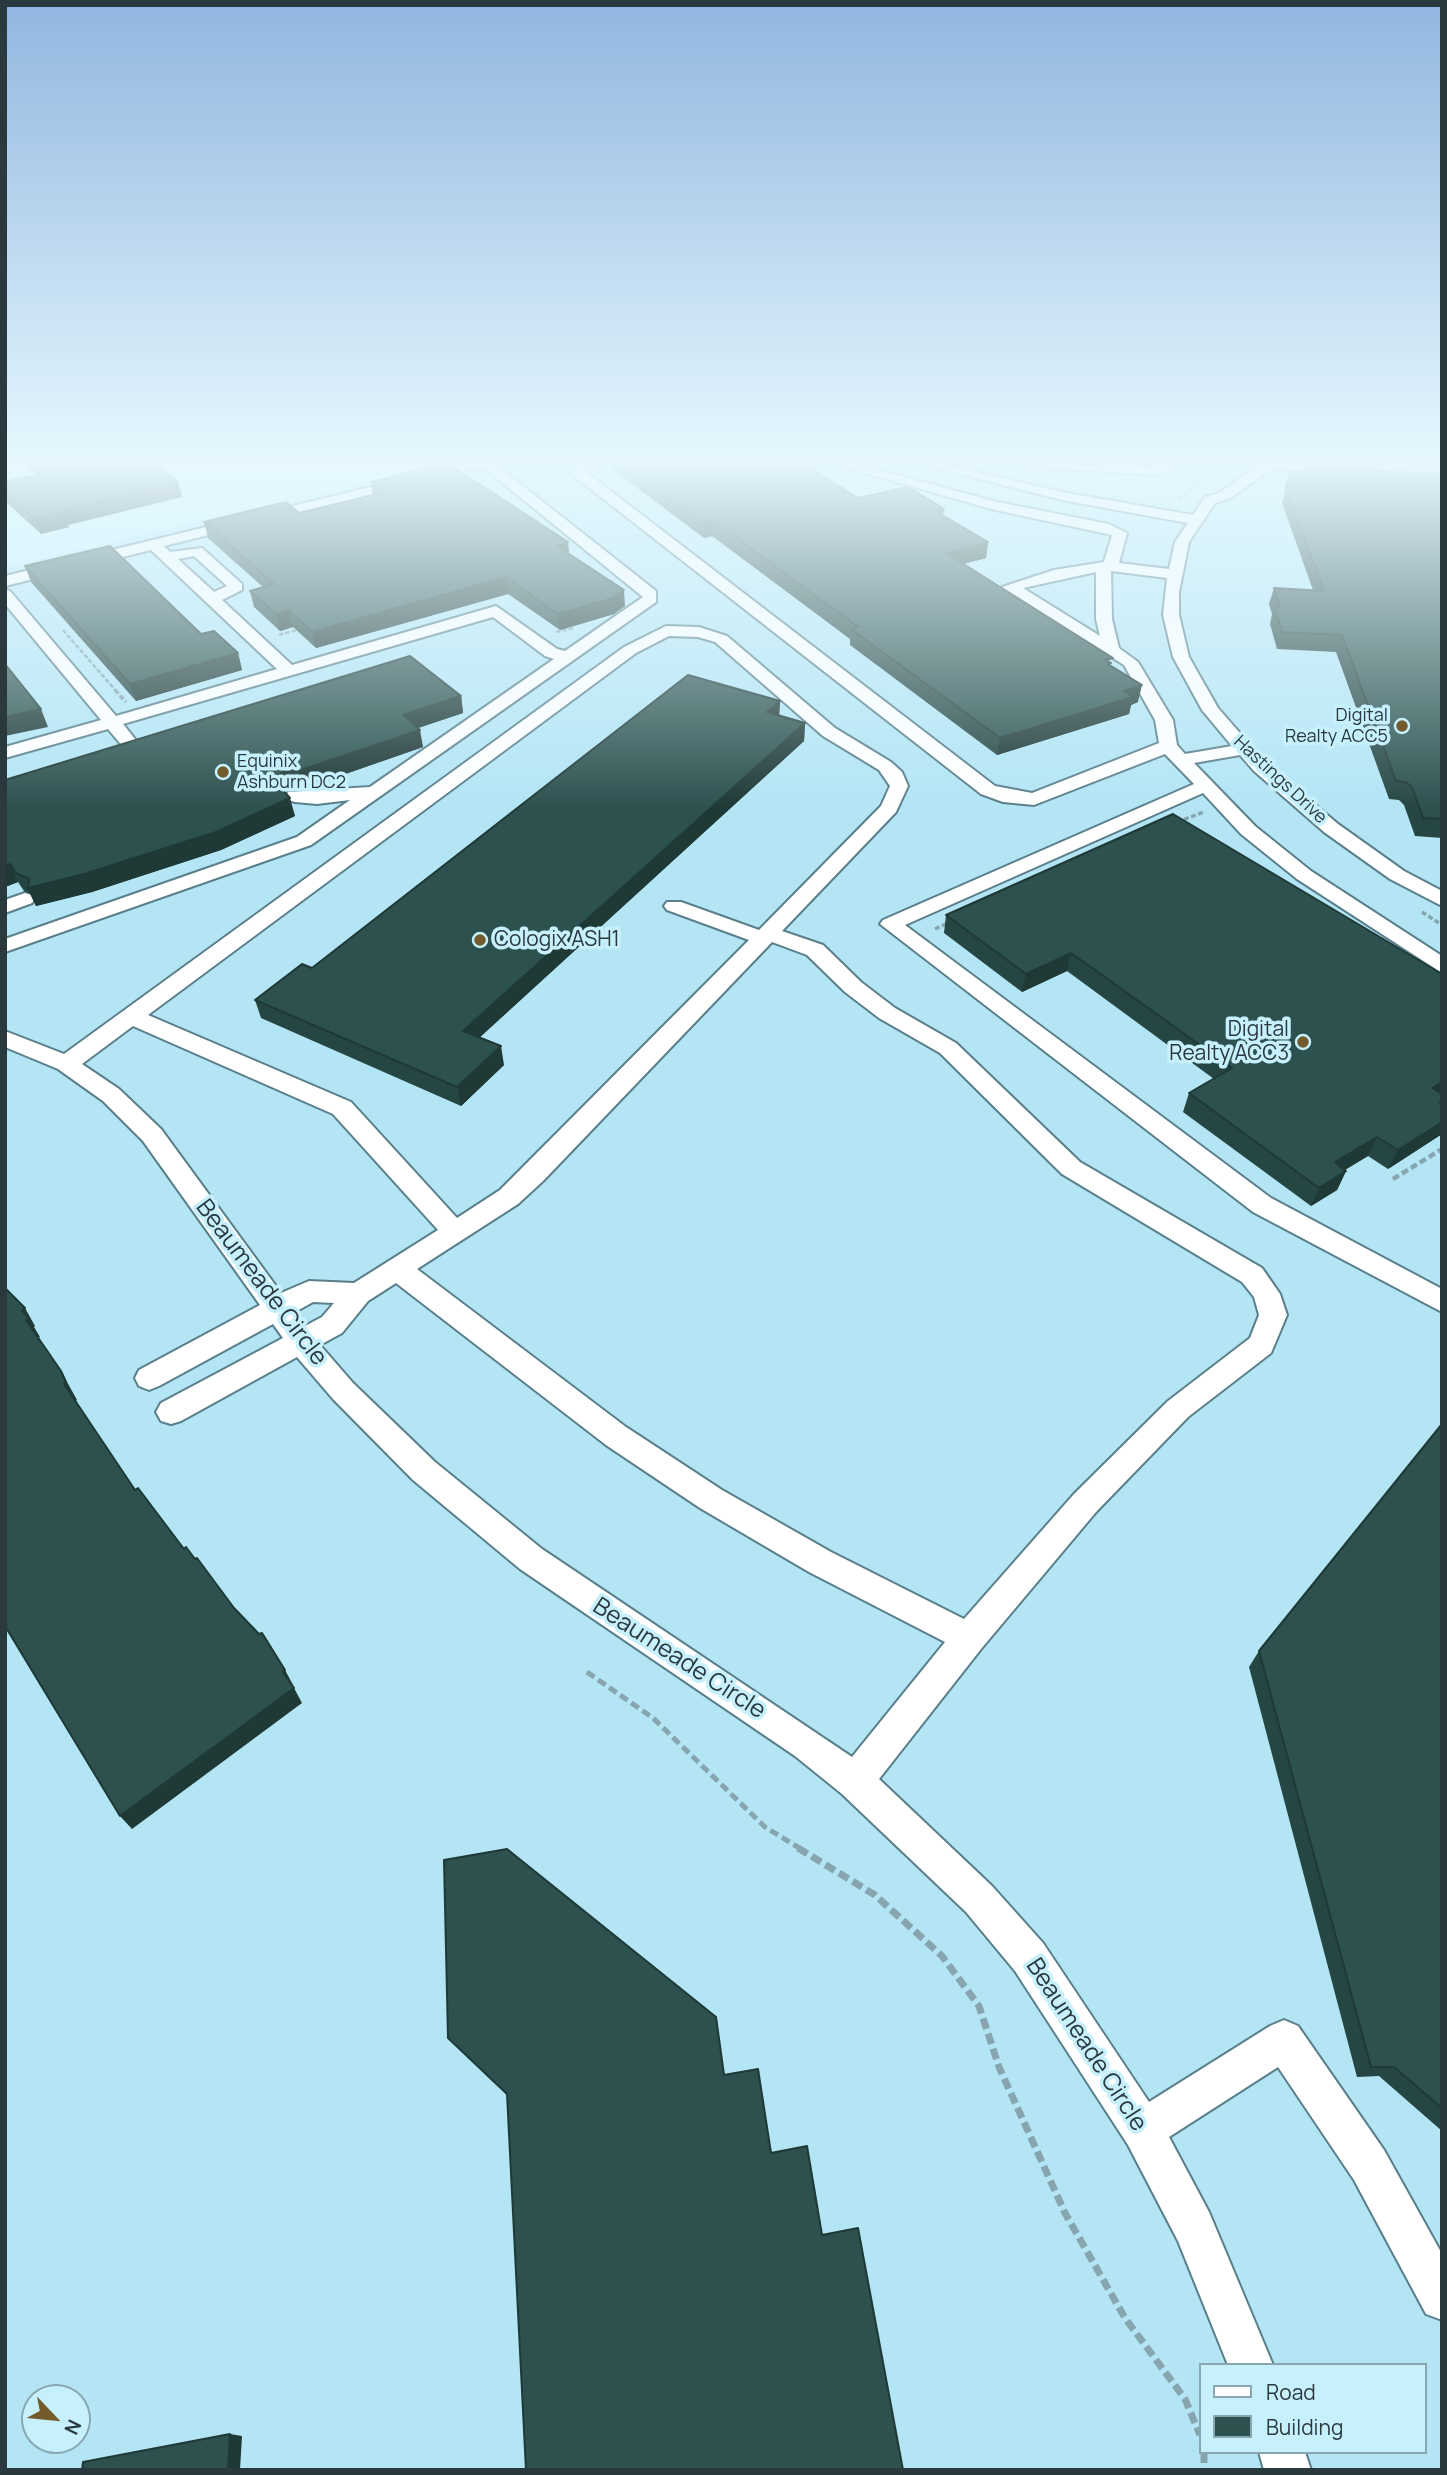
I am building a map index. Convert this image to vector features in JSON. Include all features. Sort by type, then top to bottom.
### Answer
[{"type":"street","points":[[190,578],[289,671]]},
{"type":"street","points":[[212,599],[237,587],[228,578]]},
{"type":"street","points":[[5,946],[304,841],[651,599],[651,594],[631,578]]},
{"type":"street","points":[[1040,578],[1010,587],[1130,662],[1164,720],[1174,753],[1248,830],[1304,875],[1442,966]]},
{"type":"street","points":[[1106,578],[1104,620],[1111,650]]},
{"type":"street","name":"Hastings Drive","points":[[1173,578],[1171,615],[1181,657],[1211,710],[1243,749],[1293,797],[1331,828],[1397,875],[1442,900]]},
{"type":"street","points":[[5,594],[130,744]]},
{"type":"street","points":[[5,753],[56,748],[112,722],[496,611],[551,653],[568,657]]},
{"type":"street","points":[[66,1064],[630,650],[666,631],[699,632],[721,639],[829,732],[885,766],[895,776],[899,786],[889,808],[534,1175],[509,1197],[358,1294],[332,1325],[171,1412]]},
{"type":"street","points":[[1174,753],[1243,749]]},
{"type":"street","points":[[1204,786],[890,924],[1262,1205],[1438,1296]]},
{"type":"street","points":[[295,796],[317,798],[374,792]]},
{"type":"street","points":[[5,907],[25,899]]},
{"type":"street","points":[[674,906],[815,950],[853,987],[887,1013],[948,1048],[1071,1168],[1252,1275],[1266,1294],[1273,1315],[1261,1345],[1178,1409],[1085,1503],[969,1638],[855,1781]]},
{"type":"street","points":[[131,1016],[342,1108],[454,1231]]},
{"type":"street","name":"Beaumeade Circle","points":[[5,1038],[66,1064],[111,1095],[152,1135],[302,1343],[343,1391],[424,1471],[531,1559],[807,1744],[855,1781],[979,1899],[1029,1957],[1143,2130],[1194,2227],[1250,2363]]},
{"type":"street","points":[[397,1269],[616,1436],[701,1492],[820,1562],[969,1638]]},
{"type":"street","points":[[149,1378],[309,1291],[358,1294]]},
{"type":"street","points":[[1143,2130],[1284,2040],[1369,2165],[1442,2298]]},
{"type":"lane","points":[[715,578],[988,790],[1003,796],[1034,799],[1174,753]]},
{"type":"path","points":[[549,626],[558,633],[580,626]]},
{"type":"path","points":[[60,627],[129,706]]},
{"type":"path","points":[[279,635],[297,631]]},
{"type":"path","points":[[1167,826],[1202,811],[1212,820]]},
{"type":"path","points":[[935,929],[959,918]]},
{"type":"path","points":[[1393,1179],[1442,1149]]},
{"type":"path","points":[[587,1672],[653,1718],[765,1826],[875,1895],[942,1956],[979,2006],[999,2067],[1065,2213],[1125,2318],[1185,2399],[1198,2430]]},
{"type":"shaded area","points":[[5,578],[1442,578],[1442,2470],[5,2470]]},
{"type":"building","points":[[36,578],[144,578],[201,634],[214,631],[238,653],[130,684]]},
{"type":"building","points":[[268,578],[501,578],[312,632],[289,610],[276,614],[250,591],[274,584]]},
{"type":"building","points":[[508,578],[606,578],[624,590],[613,598],[558,614]]},
{"type":"building","points":[[792,578],[987,578],[1113,658],[1106,660],[1111,663],[1108,664],[1142,685],[1124,691],[1133,697],[1000,738],[851,629],[858,627]]},
{"type":"building","points":[[1319,578],[1442,578],[1442,819],[1423,818],[1412,787],[1406,782],[1396,781],[1342,635],[1282,632],[1274,607],[1280,607],[1274,588],[1324,591]]},
{"type":"building","name":"Equinix Ashburn DC2","points":[[410,656],[461,696],[403,715],[420,730],[298,771],[283,772],[273,779],[290,798],[216,832],[84,874],[28,888],[29,879],[16,873],[10,864],[5,866],[5,780]]},
{"type":"building","points":[[5,664],[41,709],[5,717]]},
{"type":"building","name":"Cologix ASH1","points":[[688,675],[780,701],[767,712],[805,723],[463,1031],[501,1046],[457,1087],[255,1000],[302,964],[312,968]]},
{"type":"building","name":"Digital Realty ACC3","points":[[1173,814],[1442,974],[1442,1082],[1432,1088],[1442,1094],[1442,1122],[1398,1150],[1377,1137],[1335,1162],[1346,1171],[1319,1188],[1189,1093],[1232,1068],[1071,953],[1026,974],[946,915]]},
{"type":"building","points":[[5,1288],[25,1308],[22,1310],[29,1319],[26,1320],[61,1371],[66,1382],[64,1384],[135,1490],[138,1488],[184,1549],[186,1547],[195,1559],[197,1558],[234,1608],[259,1634],[262,1633],[294,1688],[120,1816],[5,1626]]},
{"type":"building","points":[[1442,1424],[1442,2108],[1394,2067],[1371,2067],[1259,1651]]},
{"type":"building","points":[[507,1849],[716,2017],[724,2075],[758,2069],[771,2153],[807,2146],[822,2235],[858,2228],[903,2470],[526,2470],[507,2094],[448,2038],[444,1860]]},
{"type":"building","points":[[230,2434],[228,2470],[82,2470],[83,2462]]},
{"type":"place","name":"Digital Realty ACC5","points":[[1402,726]]},
{"type":"place","name":"Equinix Ashburn DC2","points":[[223,772]]},
{"type":"place","name":"Cologix ASH1","points":[[480,940]]},
{"type":"place","name":"Digital Realty ACC3","points":[[1303,1042]]}]
